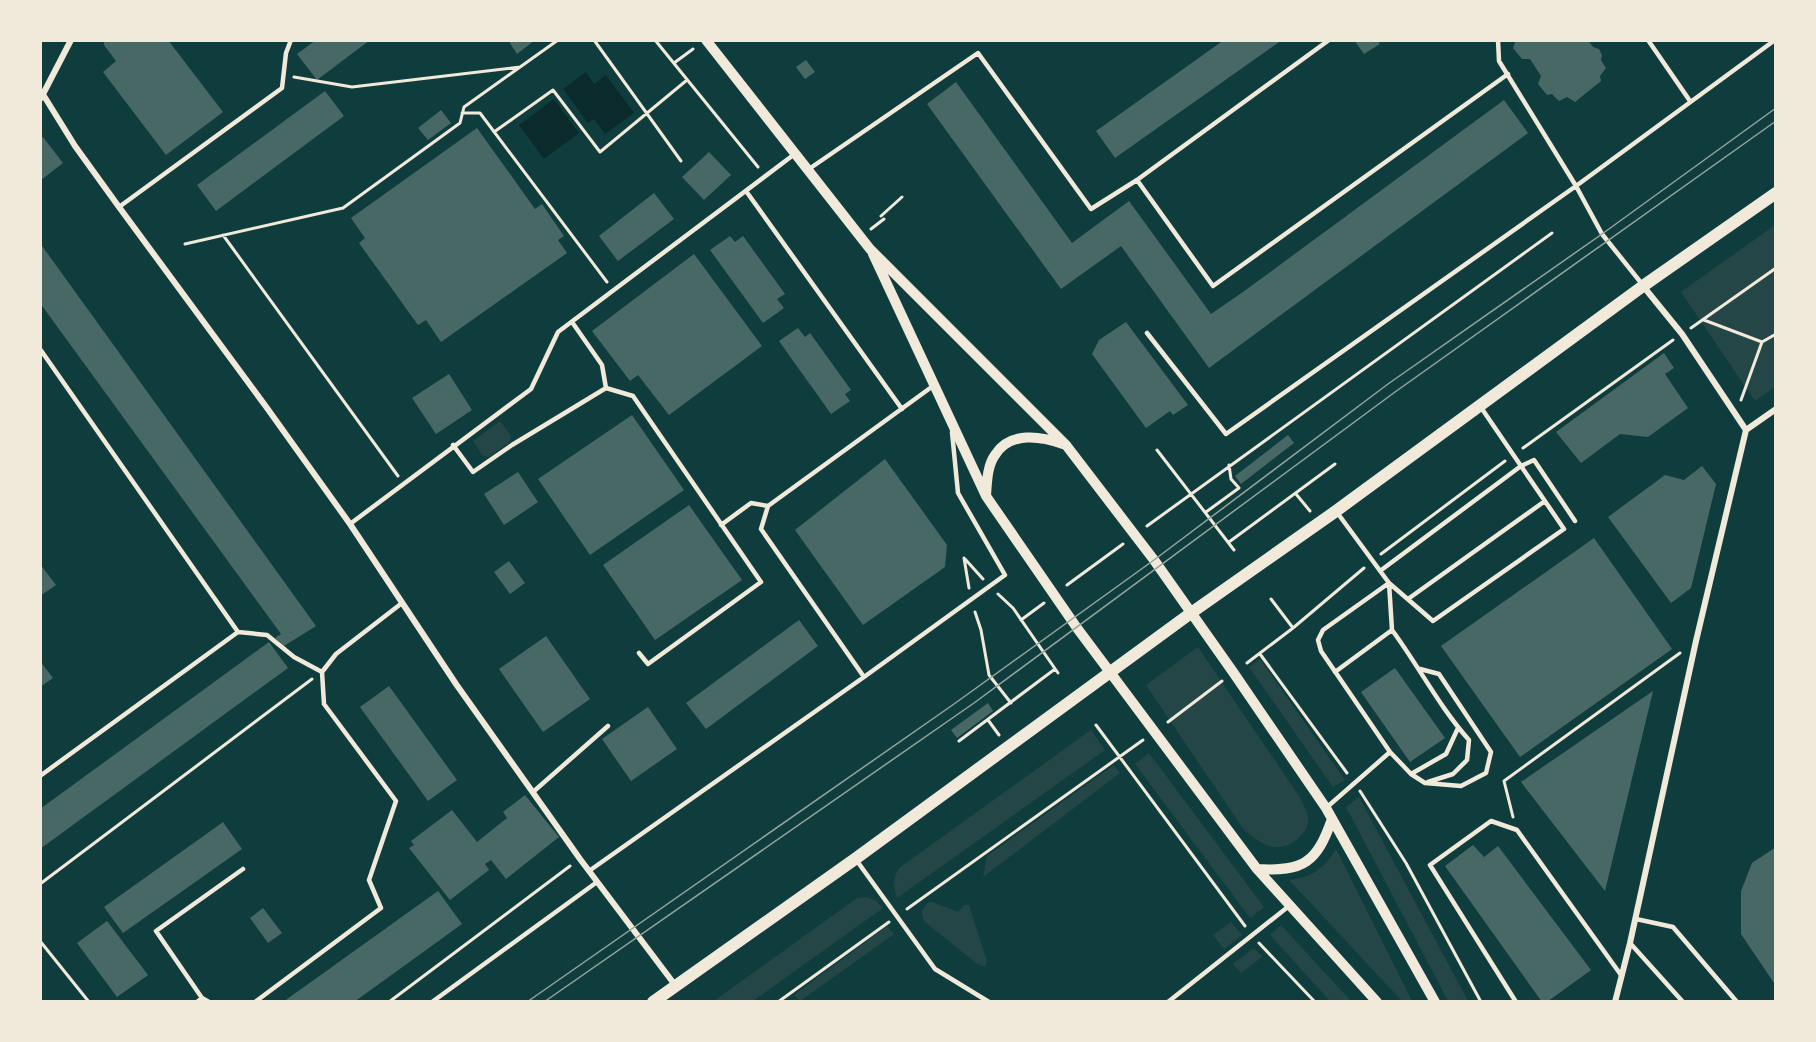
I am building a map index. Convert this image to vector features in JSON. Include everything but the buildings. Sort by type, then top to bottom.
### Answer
[{"type":"main road","points":[[653,1002],[855,859],[1643,286],[1776,193]]},
{"type":"street","points":[[71,40],[42,98],[350,524],[456,684],[580,859],[675,985]]},
{"type":"street","points":[[706,40],[870,249],[1066,446],[1154,560],[1326,808],[1435,1002]]},
{"type":"street","points":[[870,249],[986,496],[1077,628],[1257,869],[1377,1002]]},
{"type":"street","points":[[1643,286],[1682,334],[1746,430]]},
{"type":"street","points":[[1615,1002],[1636,919],[1696,642],[1746,430],[1776,409]]},
{"type":"street","points":[[986,496],[988,474],[994,456],[1003,445],[1026,436],[1047,439],[1066,446]]},
{"type":"street","points":[[1257,869],[1282,871],[1309,861],[1323,844],[1332,819]]},
{"type":"lane","points":[[119,207],[282,88],[286,53],[291,40]]},
{"type":"lane","points":[[809,170],[978,53],[1091,209],[1137,180],[1329,40]]},
{"type":"lane","points":[[1498,40],[1499,62],[1576,186],[1602,234],[1643,286]]},
{"type":"lane","points":[[1648,40],[1690,101]]},
{"type":"lane","points":[[1146,333],[1226,434],[1576,186],[1775,40]]},
{"type":"lane","points":[[1137,180],[1213,286],[1508,74]]},
{"type":"lane","points":[[350,524],[531,389],[558,332],[796,153]]},
{"type":"lane","points":[[746,191],[902,409]]},
{"type":"lane","points":[[572,322],[602,365],[606,388]]},
{"type":"lane","points":[[40,349],[238,632]]},
{"type":"lane","points":[[864,677],[761,529],[768,506],[933,386]]},
{"type":"lane","points":[[453,446],[473,472],[606,388],[633,396],[761,582],[648,664],[639,653]]},
{"type":"lane","points":[[1336,511],[1389,583],[1433,621],[1564,529],[1480,406]]},
{"type":"lane","points":[[589,871],[1005,575],[958,493],[951,425]]},
{"type":"lane","points":[[1380,571],[1521,466],[1533,460],[1575,521]]},
{"type":"lane","points":[[1408,599],[1545,501]]},
{"type":"lane","points":[[721,525],[751,503],[768,506]]},
{"type":"lane","points":[[1389,583],[1392,630],[1458,728],[1469,740],[1467,760],[1454,774],[1425,783]]},
{"type":"lane","points":[[1389,583],[1323,630],[1318,640],[1321,651],[1390,752],[1412,774],[1425,783],[1461,786],[1486,773],[1491,752],[1439,674],[1420,669]]},
{"type":"lane","points":[[255,1002],[381,908],[369,880],[396,801],[324,704],[322,672],[336,654],[402,603]]},
{"type":"lane","points":[[1335,672],[1392,630]]},
{"type":"lane","points":[[40,776],[238,632],[267,635],[294,657],[322,672]]},
{"type":"lane","points":[[533,792],[608,726]]},
{"type":"lane","points":[[1412,774],[1446,754],[1458,728]]},
{"type":"lane","points":[[1326,808],[1390,752]]},
{"type":"lane","points":[[1516,1002],[1430,865],[1491,821],[1517,830],[1621,975]]},
{"type":"lane","points":[[855,859],[935,969],[989,1002]]},
{"type":"lane","points":[[209,1002],[202,998],[156,931],[243,869]]},
{"type":"lane","points":[[432,1002],[597,882]]},
{"type":"lane","points":[[1168,1002],[1289,906]]},
{"type":"lane","points":[[1636,919],[1673,927],[1737,1002]]},
{"type":"lane","points":[[1630,943],[1683,1002]]},
{"type":"lane","points":[[197,1002],[202,998]]},
{"type":"path","points":[[185,244],[343,208],[460,123],[464,107],[558,40]]},
{"type":"path","points":[[594,40],[681,160]]},
{"type":"path","points":[[655,40],[765,177]]},
{"type":"path","points":[[674,63],[693,49]]},
{"type":"path","points":[[284,76],[352,87],[522,66]]},
{"type":"path","points":[[494,132],[553,90],[600,152],[687,80]]},
{"type":"path","points":[[462,113],[480,113],[614,291]]},
{"type":"path","points":[[881,216],[902,197]]},
{"type":"path","points":[[1146,526],[1552,233]]},
{"type":"path","points":[[223,235],[404,484]]},
{"type":"path","points":[[1704,320],[1762,342]]},
{"type":"path","points":[[1740,401],[1762,342],[1776,334]]},
{"type":"path","points":[[1157,450],[1234,550]]},
{"type":"path","points":[[1229,542],[1335,464]]},
{"type":"path","points":[[1206,512],[1239,488],[1232,479],[1229,465]]},
{"type":"path","points":[[1296,494],[1319,523]]},
{"type":"path","points":[[1067,585],[1123,544]]},
{"type":"path","points":[[959,741],[1056,671],[1013,608],[964,558],[971,600],[981,630],[989,675],[1011,703]]},
{"type":"path","points":[[1271,599],[1293,628]]},
{"type":"path","points":[[1021,620],[1045,602]]},
{"type":"path","points":[[1517,830],[1504,781],[1696,642]]},
{"type":"path","points":[[1260,654],[1354,783],[1406,863],[1481,1002]]},
{"type":"path","points":[[40,884],[322,672]]},
{"type":"path","points":[[1168,722],[1223,681]]},
{"type":"path","points":[[988,720],[1008,747]]},
{"type":"path","points":[[1096,725],[1252,935],[1315,1002]]},
{"type":"path","points":[[778,1002],[1144,739]]},
{"type":"path","points":[[389,1002],[580,859]]},
{"type":"path","points":[[40,941],[89,1002]]},
{"type":"shaded area","points":[[586,72],[594,84],[606,75],[634,113],[605,134],[594,119],[588,123],[563,89]]},
{"type":"shaded area","points":[[554,99],[579,133],[544,159],[519,125]]},
{"type":"shaded area","points":[[1775,225],[1775,387],[1755,401],[1681,292]]},
{"type":"shaded area","points":[[500,421],[511,436],[510,442],[489,457],[483,456],[473,441]]},
{"type":"shaded area","points":[[1198,647],[1301,799],[1308,823],[1299,838],[1288,845],[1277,847],[1268,845],[1244,830],[1146,685]]},
{"type":"shaded area","points":[[1260,659],[1345,780],[1333,787],[1249,667]]},
{"type":"shaded area","points":[[1091,730],[1105,750],[897,898],[894,883],[899,868]]},
{"type":"shaded area","points":[[1149,753],[1264,907],[1250,918],[1135,764]]},
{"type":"shaded area","points":[[1114,765],[1120,773],[983,877],[987,856]]},
{"type":"shaded area","points":[[1359,797],[1468,1001],[1448,1001],[1346,807]]},
{"type":"shaded area","points":[[1336,849],[1412,1001],[1402,1001],[1289,880],[1317,871]]},
{"type":"shaded area","points":[[867,897],[876,901],[883,908],[753,1001],[714,1001],[857,898]]},
{"type":"shaded area","points":[[929,902],[958,912],[964,905],[969,905],[987,961],[985,967],[976,963],[925,922],[922,911]]},
{"type":"shaded area","points":[[1231,922],[1242,935],[1224,949],[1213,935]]},
{"type":"shaded area","points":[[1281,925],[1351,1001],[1330,1001],[1270,935]]},
{"type":"shaded area","points":[[887,926],[894,934],[800,1001],[794,995]]},
{"type":"shaded area","points":[[1254,948],[1262,957],[1241,973],[1233,964]]},
{"type":"tram line","points":[[527,1002],[954,704],[1154,560],[1388,384],[1602,234],[1776,108]]},
{"type":"tram line","points":[[544,1002],[974,703],[1395,392],[1776,121]]}]
